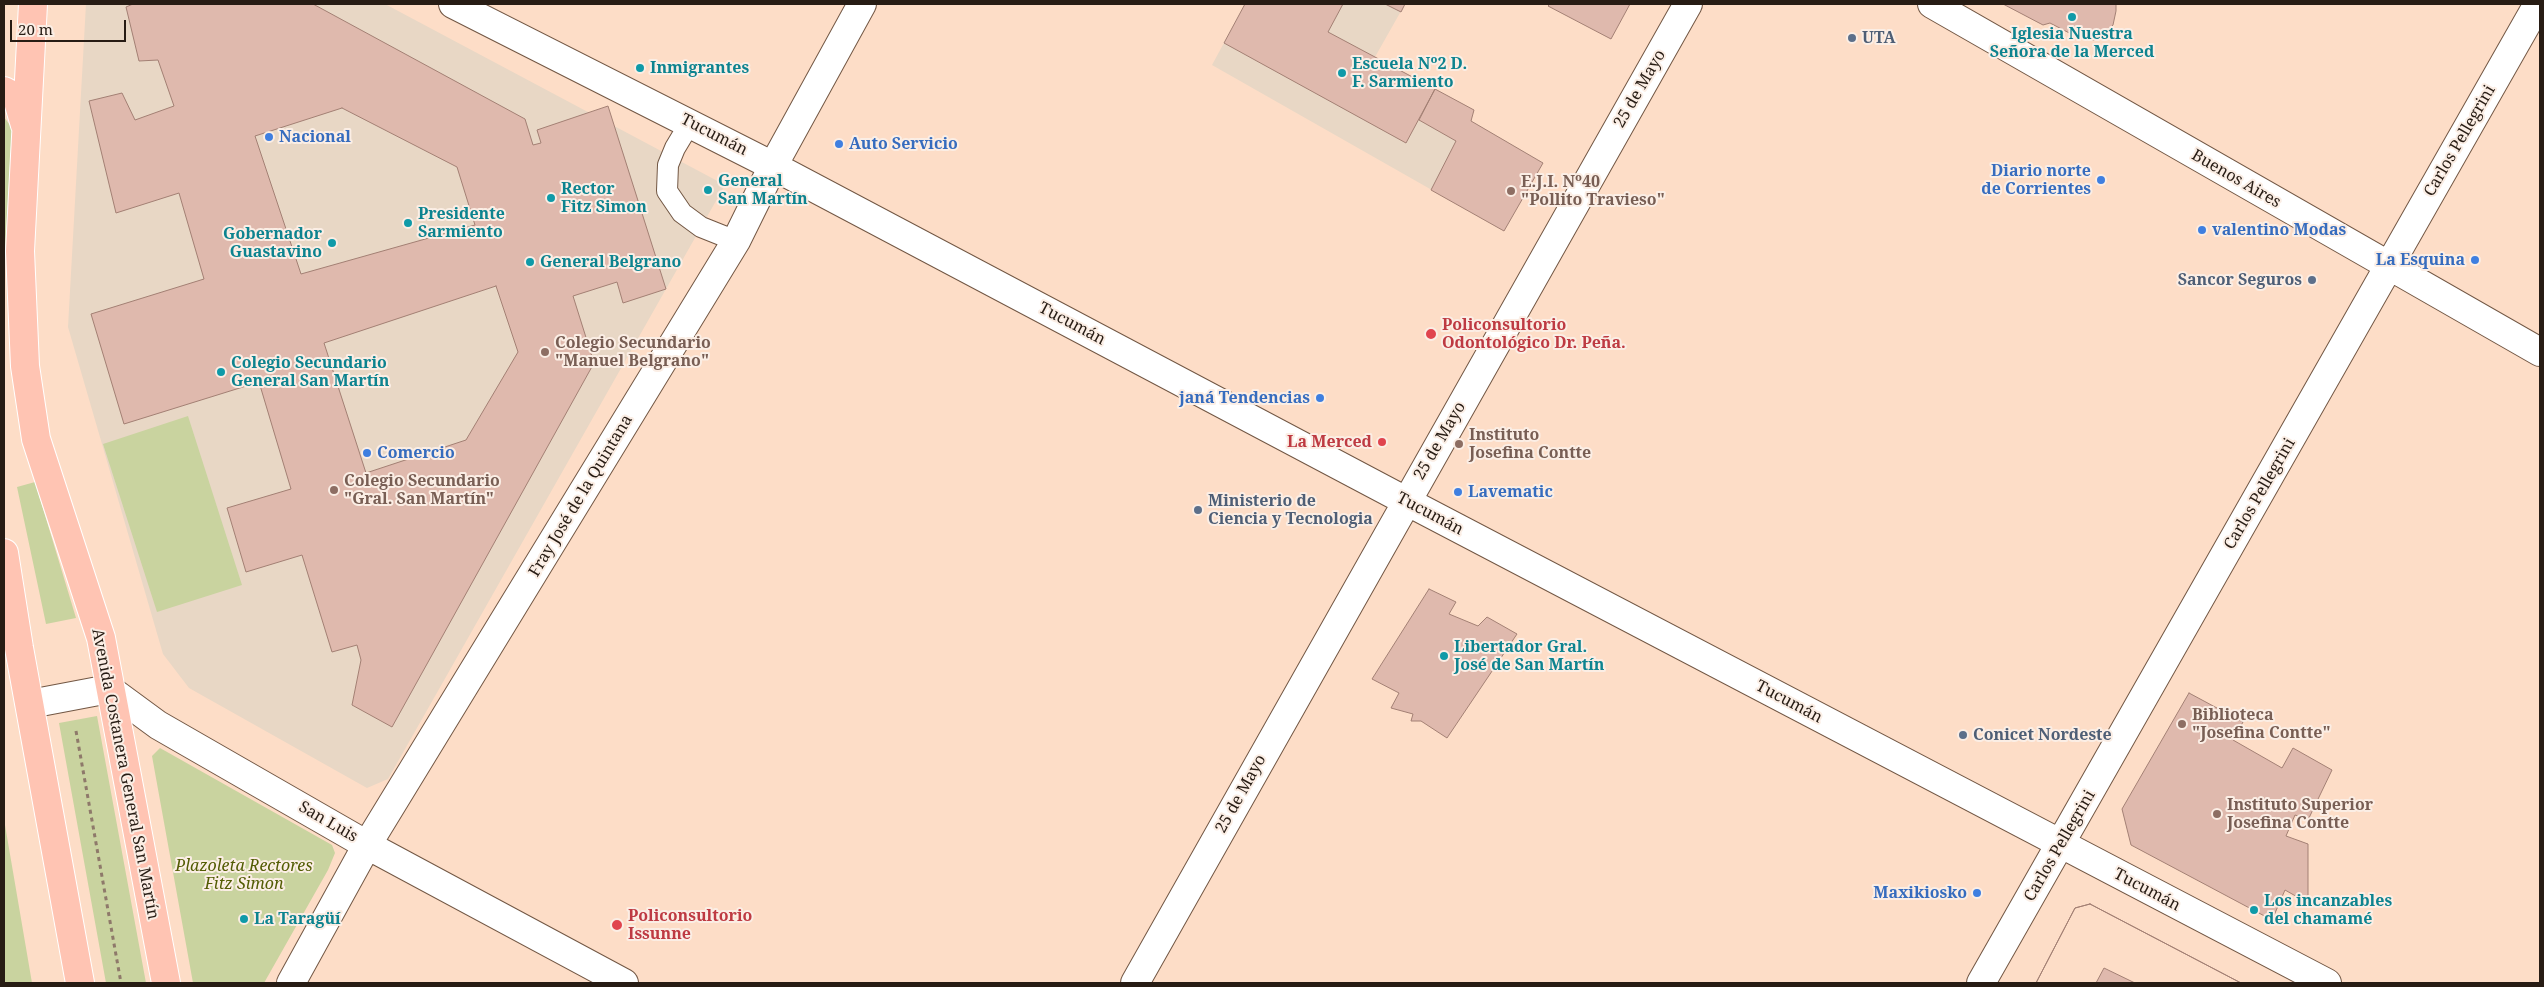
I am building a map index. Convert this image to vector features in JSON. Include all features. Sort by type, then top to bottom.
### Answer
[{"type":"main road","name":"Avenida Costanera General San Martín","points":[[33,4],[14,369],[101,638],[166,983]]},
{"type":"main road","points":[[4,91],[17,98],[26,126]]},
{"type":"main road","points":[[4,553],[19,648],[80,983]]},
{"type":"street","name":"Tucumán","points":[[453,4],[690,123],[1406,501],[2327,983]]},
{"type":"street","name":"Fray José de la Quintana","points":[[290,983],[367,845],[736,241],[772,166],[862,4]]},
{"type":"street","name":"25 de Mayo","points":[[1135,983],[1688,4]]},
{"type":"street","name":"Buenos Aires","points":[[1932,4],[2388,267],[2540,352]]},
{"type":"street","name":"Carlos Pellegrini","points":[[1981,983],[2538,4]]},
{"type":"street","name":"San Luis","points":[[109,688],[158,726],[367,845],[624,983]]},
{"type":"street","points":[[30,704],[109,688]]},
{"type":"lane","points":[[690,123],[675,148],[668,165],[667,191],[682,213],[701,227],[736,241]]},
{"type":"path","points":[[74,695],[77,742],[121,983]]},
{"type":"shaded area","name":"Colegio Secundario \"Gral. San Martín\"","points":[[86,4],[385,4],[725,185],[388,779],[367,788],[189,688],[163,654],[68,327]]},
{"type":"shaded area","points":[[1245,4],[1405,4],[1375,57],[1474,110],[1471,121],[1543,163],[1504,231],[1212,65]]},
{"type":"green space","points":[[4,117],[12,128],[4,271]]},
{"type":"green space","points":[[188,416],[242,585],[157,612],[103,444]]},
{"type":"green space","points":[[35,482],[76,618],[46,624],[17,487]]},
{"type":"green space","points":[[97,716],[146,983],[106,983],[59,723]]},
{"type":"green space","name":"Plazoleta Rectores Fitz Simon","points":[[160,748],[332,845],[335,853],[328,870],[264,983],[193,983],[152,756]]},
{"type":"green space","points":[[4,818],[32,983],[5,983],[4,978]]},
{"type":"building","name":"Colegio Secundario General San Martín","points":[[133,4],[313,4],[525,119],[533,145],[541,143],[537,130],[608,106],[666,289],[623,303],[617,282],[573,296],[594,363],[392,727],[352,705],[361,660],[357,645],[332,652],[302,555],[246,572],[227,508],[291,489],[259,382],[124,424],[91,314],[204,279],[179,193],[116,213],[89,101],[122,93],[135,120],[174,106],[158,60],[139,61],[126,7]],"holes":[[[342,108],[457,167],[475,225],[301,274],[255,136]],[[496,286],[518,352],[466,440],[366,473],[324,343]]]},
{"type":"building","name":"Escuela Nº2 D. F. Sarmiento","points":[[1245,4],[1343,4],[1328,32],[1435,89],[1406,143],[1224,43]]},
{"type":"building","name":"Escuela Nº2 D. F. Sarmiento","points":[[1385,4],[1405,4],[1401,12]]},
{"type":"building","points":[[1550,4],[1630,4],[1611,39],[1548,6]]},
{"type":"building","name":"Iglesia Nuestra Señora de la Merced","points":[[2003,4],[2116,4],[2116,11],[2113,25],[2104,35],[2094,40],[2079,38],[2050,23],[2043,25]]},
{"type":"building","name":"E.J.I. Nº40 \"Pollito Travieso\"","points":[[1435,89],[1474,110],[1471,121],[1543,163],[1504,231],[1431,190],[1456,141],[1419,120]]},
{"type":"building","name":"Libertador Gral. José de San Martín","points":[[1429,589],[1456,602],[1449,614],[1478,626],[1487,617],[1517,634],[1447,738],[1421,721],[1411,721],[1413,714],[1391,708],[1399,693],[1372,679]]},
{"type":"building","name":"Instituto Superior Josefina Contte","points":[[2189,693],[2243,722],[2233,740],[2282,768],[2293,748],[2332,770],[2308,820],[2295,815],[2286,836],[2308,844],[2308,903],[2285,890],[2272,920],[2131,845],[2122,809]]},
{"type":"building","points":[[2090,904],[2241,983],[2135,983],[2104,968],[2096,983],[2036,983],[2075,908]]},
{"type":"building","points":[[2090,904],[2241,983],[2036,983],[2075,908]]},
{"type":"place","name":"Iglesia Nuestra Señora de la Merced","points":[[2072,17]]},
{"type":"place","name":"UTA","points":[[1852,38]]},
{"type":"place","name":"Inmigrantes","points":[[640,68]]},
{"type":"place","name":"Escuela Nº2 D. F. Sarmiento","points":[[1342,73]]},
{"type":"place","name":"Nacional","points":[[269,137]]},
{"type":"place","name":"Auto Servicio","points":[[839,144]]},
{"type":"place","name":"Diario norte de Corrientes","points":[[2101,180]]},
{"type":"place","name":"General San Martín","points":[[708,190]]},
{"type":"place","name":"E.J.I. Nº40 \"Pollito Travieso\"","points":[[1511,191]]},
{"type":"place","name":"Rector Fitz Simon","points":[[551,198]]},
{"type":"place","name":"Presidente Sarmiento","points":[[408,223]]},
{"type":"place","name":"valentino Modas","points":[[2202,230]]},
{"type":"place","name":"Gobernador Guastavino","points":[[332,243]]},
{"type":"place","name":"La Esquina","points":[[2475,260]]},
{"type":"place","name":"General Belgrano","points":[[530,262]]},
{"type":"place","name":"Sancor Seguros","points":[[2312,280]]},
{"type":"place","name":"Policonsultorio Odontológico Dr. Peña.","points":[[1431,334]]},
{"type":"place","name":"Colegio Secundario \"Manuel Belgrano\"","points":[[545,352]]},
{"type":"place","name":"Colegio Secundario General San Martín","points":[[221,372]]},
{"type":"place","name":"janá Tendencias","points":[[1320,398]]},
{"type":"place","name":"La Merced","points":[[1382,442]]},
{"type":"place","name":"Instituto Josefina Contte","points":[[1459,444]]},
{"type":"place","name":"Comercio","points":[[367,453]]},
{"type":"place","name":"Colegio Secundario \"Gral. San Martín\"","points":[[334,490]]},
{"type":"place","name":"Lavematic","points":[[1458,492]]},
{"type":"place","name":"Ministerio de Ciencia y Tecnologia","points":[[1198,510]]},
{"type":"place","name":"Libertador Gral. José de San Martín","points":[[1444,656]]},
{"type":"place","name":"Biblioteca \"Josefina Contte\"","points":[[2182,724]]},
{"type":"place","name":"Conicet Nordeste","points":[[1963,735]]},
{"type":"place","name":"Instituto Superior Josefina Contte","points":[[2217,814]]},
{"type":"place","name":"Maxikiosko","points":[[1977,893]]},
{"type":"place","name":"Los incanzables del chamamé","points":[[2254,910]]},
{"type":"place","name":"La Taragüí","points":[[244,919]]},
{"type":"place","name":"Policonsultorio Issunne","points":[[617,925]]}]
